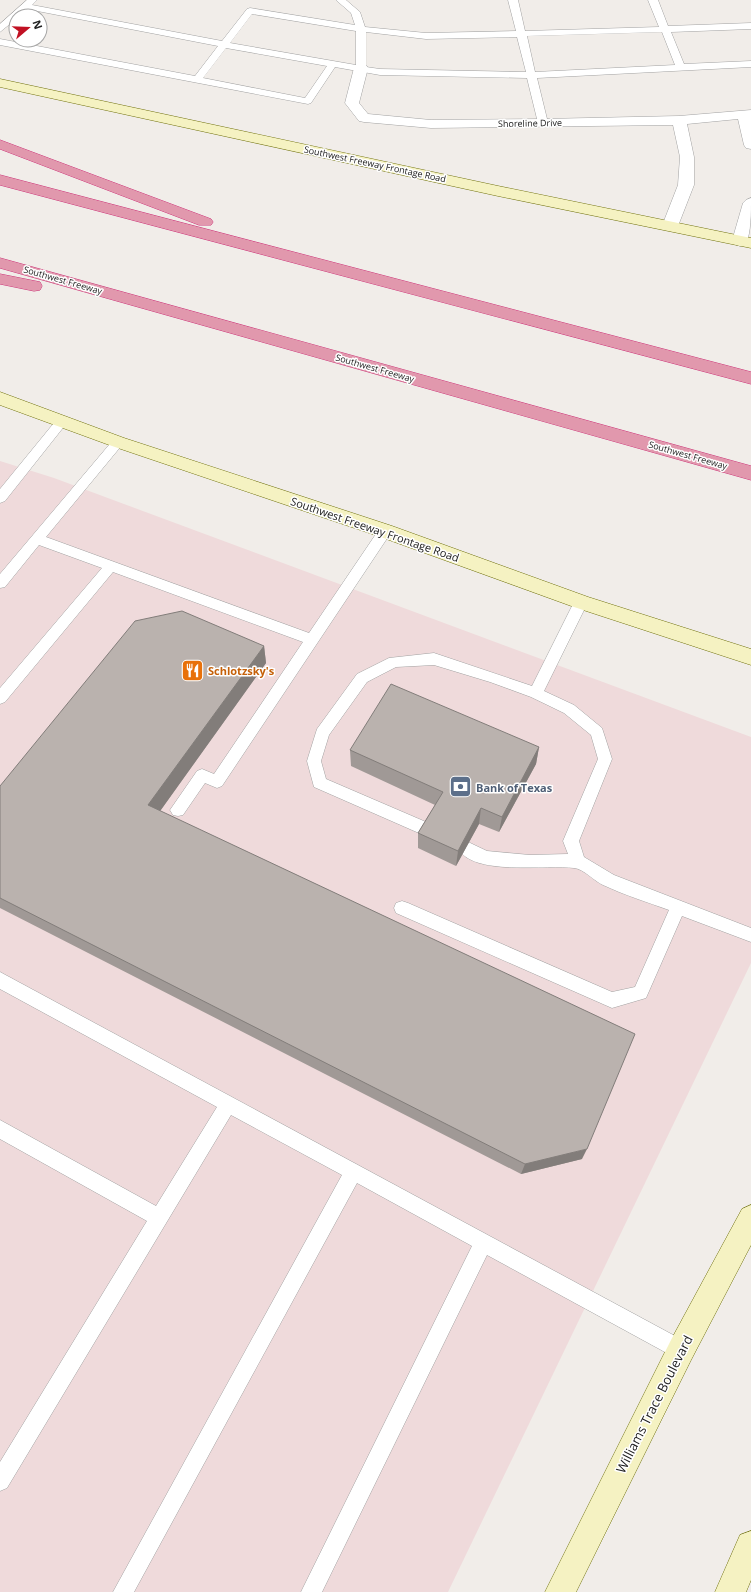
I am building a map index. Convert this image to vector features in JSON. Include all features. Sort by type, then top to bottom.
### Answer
[{"type":"highway","points":[[0,144],[319,264]]},
{"type":"highway","points":[[0,180],[751,378]]},
{"type":"highway","name":"Southwest Freeway","points":[[0,263],[751,473]]},
{"type":"highway","points":[[0,279],[201,319]]},
{"type":"main road","name":"Southwest Freeway Frontage Road","points":[[0,83],[746,242]]},
{"type":"main road","name":"Southwest Freeway Frontage Road","points":[[0,398],[118,442],[385,531],[581,602],[751,657]]},
{"type":"main road","name":"Williams Trace Boulevard","points":[[560,1592],[681,1350],[751,1218]]},
{"type":"main road","points":[[730,1592],[751,1546]]},
{"type":"street","name":"Shoreline Drive","points":[[361,68],[352,103],[364,118],[431,124],[543,123],[679,120],[748,114]]},
{"type":"street","points":[[748,114],[751,145]]},
{"type":"street","points":[[670,226],[686,185],[687,157],[679,120]]},
{"type":"street","points":[[746,242],[751,203]]},
{"type":"lane","points":[[341,0],[355,12],[361,29],[361,68]]},
{"type":"lane","points":[[513,0],[543,123]]},
{"type":"lane","points":[[654,0],[681,68]]},
{"type":"lane","points":[[0,29],[28,3],[224,44],[380,72],[531,75],[751,64]]},
{"type":"lane","points":[[197,80],[250,11],[361,29],[426,36],[751,26]]},
{"type":"lane","points":[[0,42],[308,101],[333,64]]},
{"type":"lane","points":[[0,498],[62,421]]},
{"type":"lane","points":[[0,583],[118,442]]},
{"type":"lane","points":[[178,810],[202,775],[217,782],[385,531]]},
{"type":"lane","points":[[37,539],[312,640]]},
{"type":"lane","points":[[0,698],[111,566]]},
{"type":"lane","points":[[536,694],[581,602]]},
{"type":"lane","points":[[428,830],[319,783],[314,761],[322,733],[362,678],[394,662],[434,659],[492,677],[569,709],[597,732],[605,759],[571,841],[578,861]]},
{"type":"lane","points":[[466,848],[485,858],[530,862],[578,861],[608,880],[751,935]]},
{"type":"lane","points":[[402,908],[612,1000],[640,993],[678,907]]},
{"type":"lane","points":[[0,980],[681,1350]]},
{"type":"lane","points":[[0,1481],[228,1104]]},
{"type":"lane","points":[[0,1129],[159,1218]]},
{"type":"lane","points":[[123,1592],[353,1172]]},
{"type":"lane","points":[[311,1592],[483,1243]]},
{"type":"shaded area","points":[[0,461],[54,478],[751,737],[751,963],[448,1592],[0,1592]]},
{"type":"building","points":[[182,611],[264,646],[148,805],[635,1034],[587,1149],[525,1164],[0,898],[0,786],[135,621]]},
{"type":"building","name":"Bank of Texas","points":[[391,684],[539,747],[502,817],[481,808],[458,851],[418,833],[443,792],[350,750]]},
{"type":"place","name":"Schlotzsky's","points":[[192,670]]},
{"type":"place","name":"Bank of Texas","points":[[460,787]]}]
